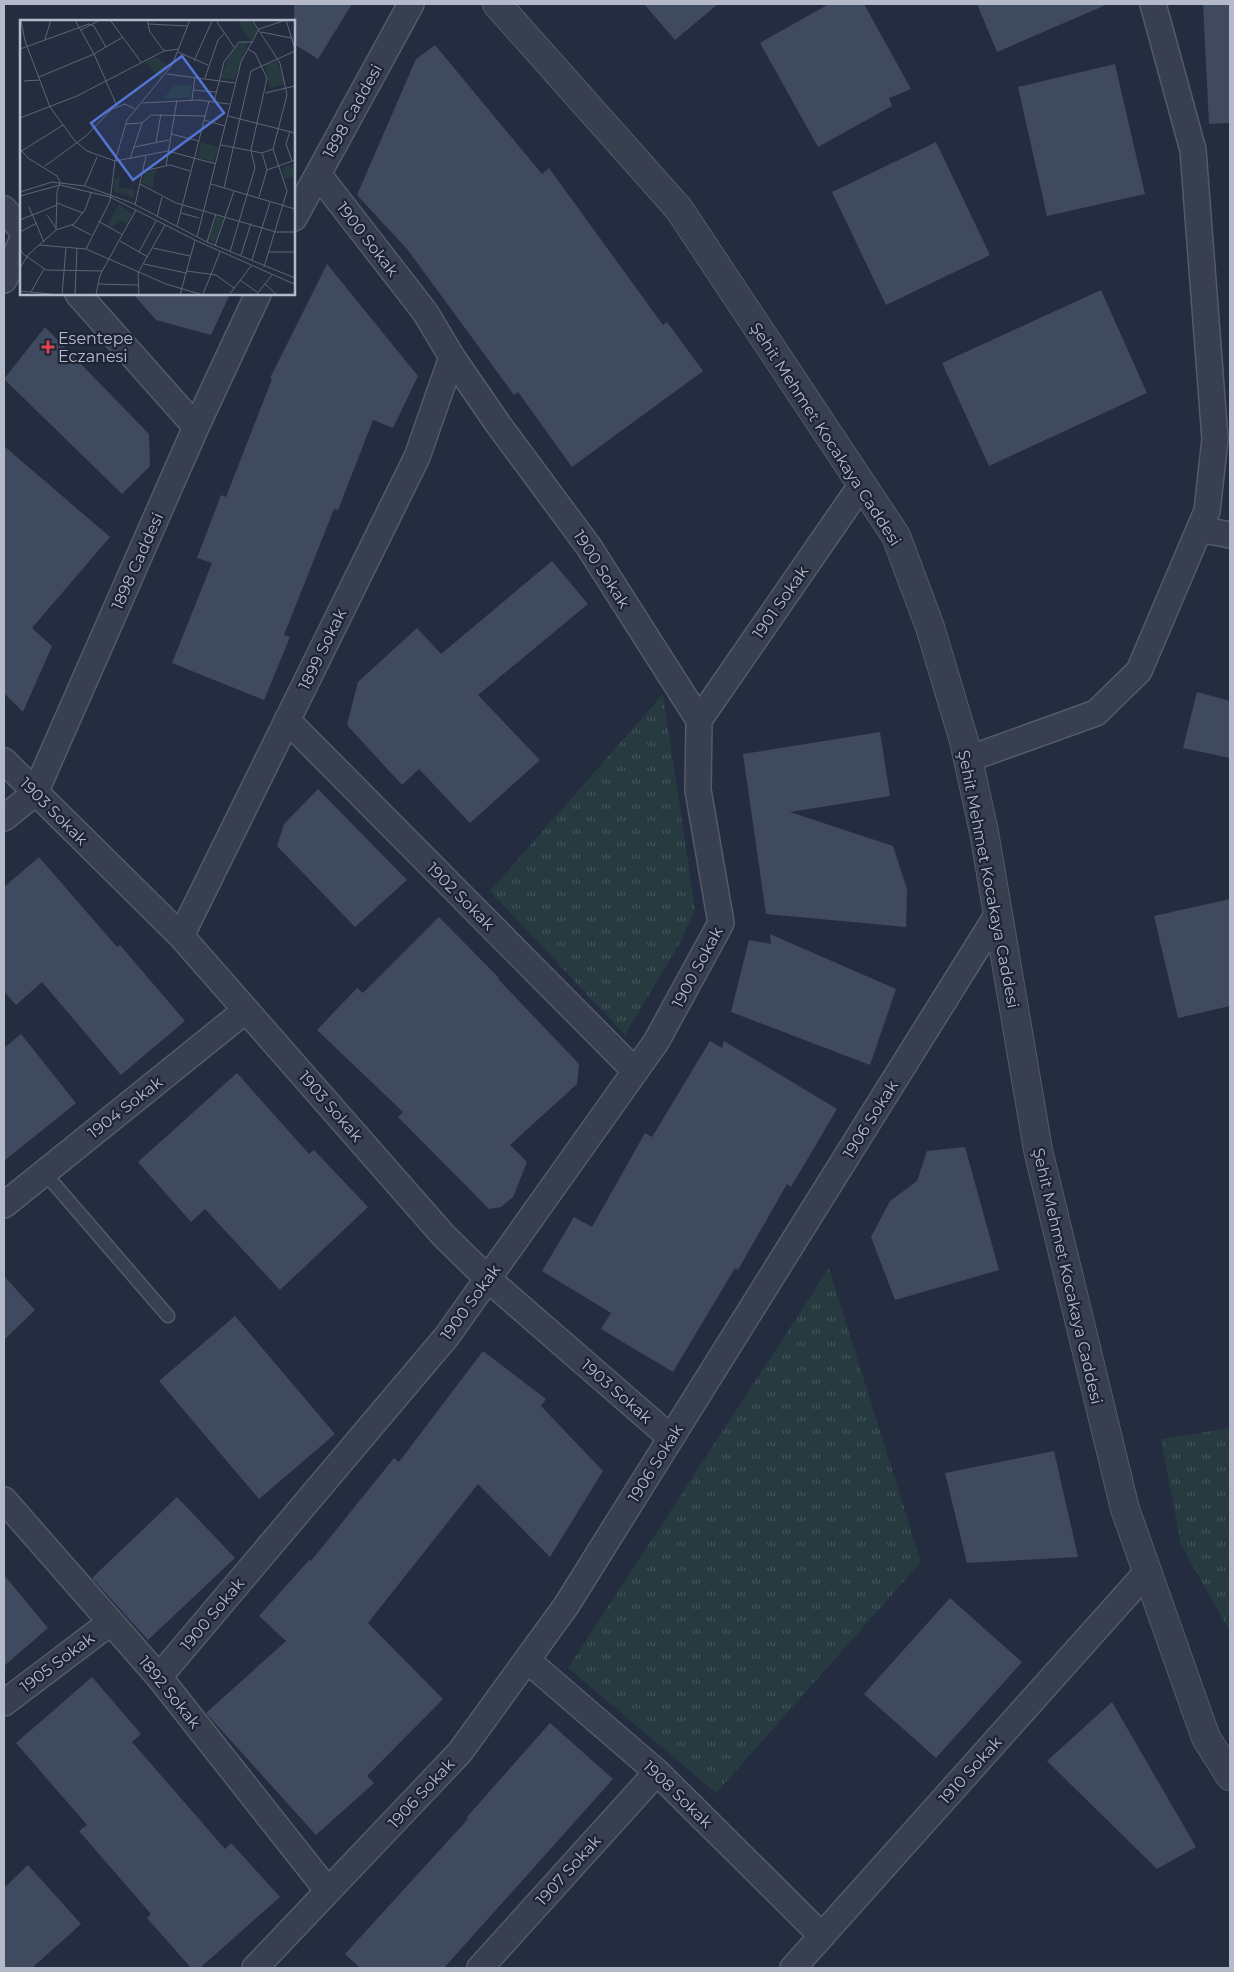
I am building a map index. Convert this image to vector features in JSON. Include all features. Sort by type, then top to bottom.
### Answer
[{"type":"street","name":"1898 Caddesi","points":[[295,216],[411,4]]},
{"type":"street","name":"Şehit Mehmet Kocakaya Caddesi","points":[[497,4],[679,209],[896,536],[930,627],[968,759],[984,832],[1038,1150],[1125,1509],[1206,1738],[1230,1776]]},
{"type":"street","points":[[968,759],[1096,713],[1140,671],[1207,511],[1216,439],[1194,150],[1153,4]]},
{"type":"street","name":"1900 Sokak","points":[[159,1677],[441,1343],[656,1042],[721,923],[698,790],[699,720],[589,547],[498,424],[452,357],[425,312],[318,174]]},
{"type":"street","points":[[4,209],[20,228]]},
{"type":"street","points":[[4,280],[20,245]]},
{"type":"street","points":[[79,295],[196,428]]},
{"type":"street","name":"1898 Caddesi","points":[[4,818],[35,793],[196,428],[258,295]]},
{"type":"street","name":"1899 Sokak","points":[[181,936],[417,457],[452,357]]},
{"type":"street","name":"1901 Sokak","points":[[699,720],[862,484]]},
{"type":"street","points":[[1199,529],[1230,536]]},
{"type":"street","name":"1902 Sokak","points":[[287,720],[635,1071]]},
{"type":"street","name":"1903 Sokak","points":[[4,761],[181,936],[444,1236],[488,1279],[671,1438]]},
{"type":"street","name":"1906 Sokak","points":[[267,1964],[328,1891],[460,1752],[566,1606],[998,914]]},
{"type":"street","name":"1904 Sokak","points":[[4,1204],[246,1010]]},
{"type":"street","name":"1892 Sokak","points":[[4,1500],[159,1677],[328,1891]]},
{"type":"street","name":"1910 Sokak","points":[[793,1968],[1148,1572]]},
{"type":"street","name":"1905 Sokak","points":[[4,1703],[111,1622]]},
{"type":"street","name":"1908 Sokak","points":[[527,1660],[656,1772],[822,1936]]},
{"type":"street","name":"1907 Sokak","points":[[480,1968],[656,1772]]},
{"type":"lane","points":[[43,1171],[168,1316]]},
{"type":"green space","points":[[663,694],[695,909],[680,943],[625,1035],[490,891]]},
{"type":"green space","points":[[829,1268],[921,1562],[716,1793],[568,1668]]},
{"type":"green space","points":[[1230,1428],[1230,1632],[1181,1545],[1161,1439]]},
{"type":"building","points":[[294,4],[352,4],[318,59],[295,45]]},
{"type":"building","points":[[644,4],[718,4],[675,40]]},
{"type":"building","points":[[829,4],[864,4],[911,89],[889,98],[892,106],[818,147],[760,43]]},
{"type":"building","points":[[977,4],[1108,4],[997,52]]},
{"type":"building","points":[[1203,4],[1230,4],[1230,123],[1209,124]]},
{"type":"building","points":[[435,45],[542,174],[549,168],[663,325],[667,322],[703,371],[572,467],[518,392],[514,395],[407,249],[357,195],[416,59]]},
{"type":"building","points":[[1115,64],[1145,194],[1047,216],[1018,87]]},
{"type":"building","points":[[936,142],[990,255],[886,305],[832,192]]},
{"type":"building","points":[[327,264],[418,376],[393,428],[373,420],[338,510],[334,509],[284,635],[290,637],[264,700],[172,663],[212,563],[197,558],[221,495],[226,497],[272,379],[270,378]]},
{"type":"building","points":[[1101,290],[1147,393],[989,466],[942,363]]},
{"type":"building","points":[[134,295],[230,295],[211,335],[156,320]]},
{"type":"building","points":[[45,327],[149,434],[150,466],[122,494],[4,379]]},
{"type":"building","points":[[4,446],[110,537],[32,628],[52,646],[23,712],[4,693]]},
{"type":"building","points":[[552,561],[588,604],[478,695],[540,760],[470,823],[419,769],[402,785],[347,725],[358,682],[417,628],[441,654]]},
{"type":"building","points":[[1197,692],[1230,701],[1230,758],[1183,748]]},
{"type":"building","points":[[880,732],[890,796],[790,812],[893,846],[907,889],[906,927],[766,914],[743,754]]},
{"type":"building","points":[[318,789],[407,880],[355,927],[277,846],[284,824]]},
{"type":"building","points":[[39,857],[117,947],[120,945],[185,1021],[121,1075],[42,982],[16,1005],[4,991],[4,887]]},
{"type":"building","points":[[1230,899],[1230,1006],[1178,1018],[1154,916]]},
{"type":"building","points":[[439,917],[579,1064],[577,1084],[510,1145],[527,1162],[513,1197],[501,1207],[489,1209],[398,1117],[403,1112],[317,1030],[357,988],[363,993]]},
{"type":"building","points":[[770,934],[896,989],[870,1065],[731,1012],[749,940],[771,944]]},
{"type":"building","points":[[21,1034],[76,1103],[4,1161],[4,1048]]},
{"type":"building","points":[[710,1041],[722,1048],[724,1041],[837,1109],[791,1187],[787,1184],[738,1270],[735,1268],[673,1372],[601,1329],[611,1313],[542,1271],[574,1217],[592,1227],[645,1133],[652,1137]]},
{"type":"building","points":[[237,1073],[309,1154],[314,1150],[368,1207],[280,1290],[205,1209],[191,1222],[138,1162]]},
{"type":"building","points":[[965,1147],[999,1270],[895,1300],[871,1237],[890,1201],[917,1181],[927,1151]]},
{"type":"building","points":[[4,1276],[35,1310],[4,1340]]},
{"type":"building","points":[[235,1316],[335,1434],[259,1499],[159,1381]]},
{"type":"building","points":[[483,1351],[546,1399],[541,1406],[603,1471],[550,1557],[478,1484],[368,1623],[443,1699],[367,1776],[374,1783],[316,1835],[206,1713],[286,1641],[259,1616],[310,1559],[311,1561],[394,1458],[399,1462]]},
{"type":"building","points":[[1054,1451],[1078,1557],[967,1563],[945,1473]]},
{"type":"building","points":[[177,1497],[235,1558],[148,1640],[92,1578]]},
{"type":"building","points":[[4,1575],[48,1628],[4,1666]]},
{"type":"building","points":[[950,1598],[1022,1662],[936,1758],[864,1694]]},
{"type":"building","points":[[92,1677],[141,1734],[132,1742],[225,1849],[231,1843],[280,1897],[200,1968],[191,1968],[147,1918],[151,1914],[79,1831],[87,1825],[16,1743]]},
{"type":"building","points":[[1112,1702],[1196,1847],[1157,1869],[1047,1761]]},
{"type":"building","points":[[550,1723],[613,1779],[444,1968],[360,1968],[345,1954],[468,1819],[466,1818]]},
{"type":"building","points":[[28,1865],[81,1924],[32,1968],[4,1968],[4,1888]]},
{"type":"place","name":"Esentepe Eczanesi","points":[[48,347]]}]
